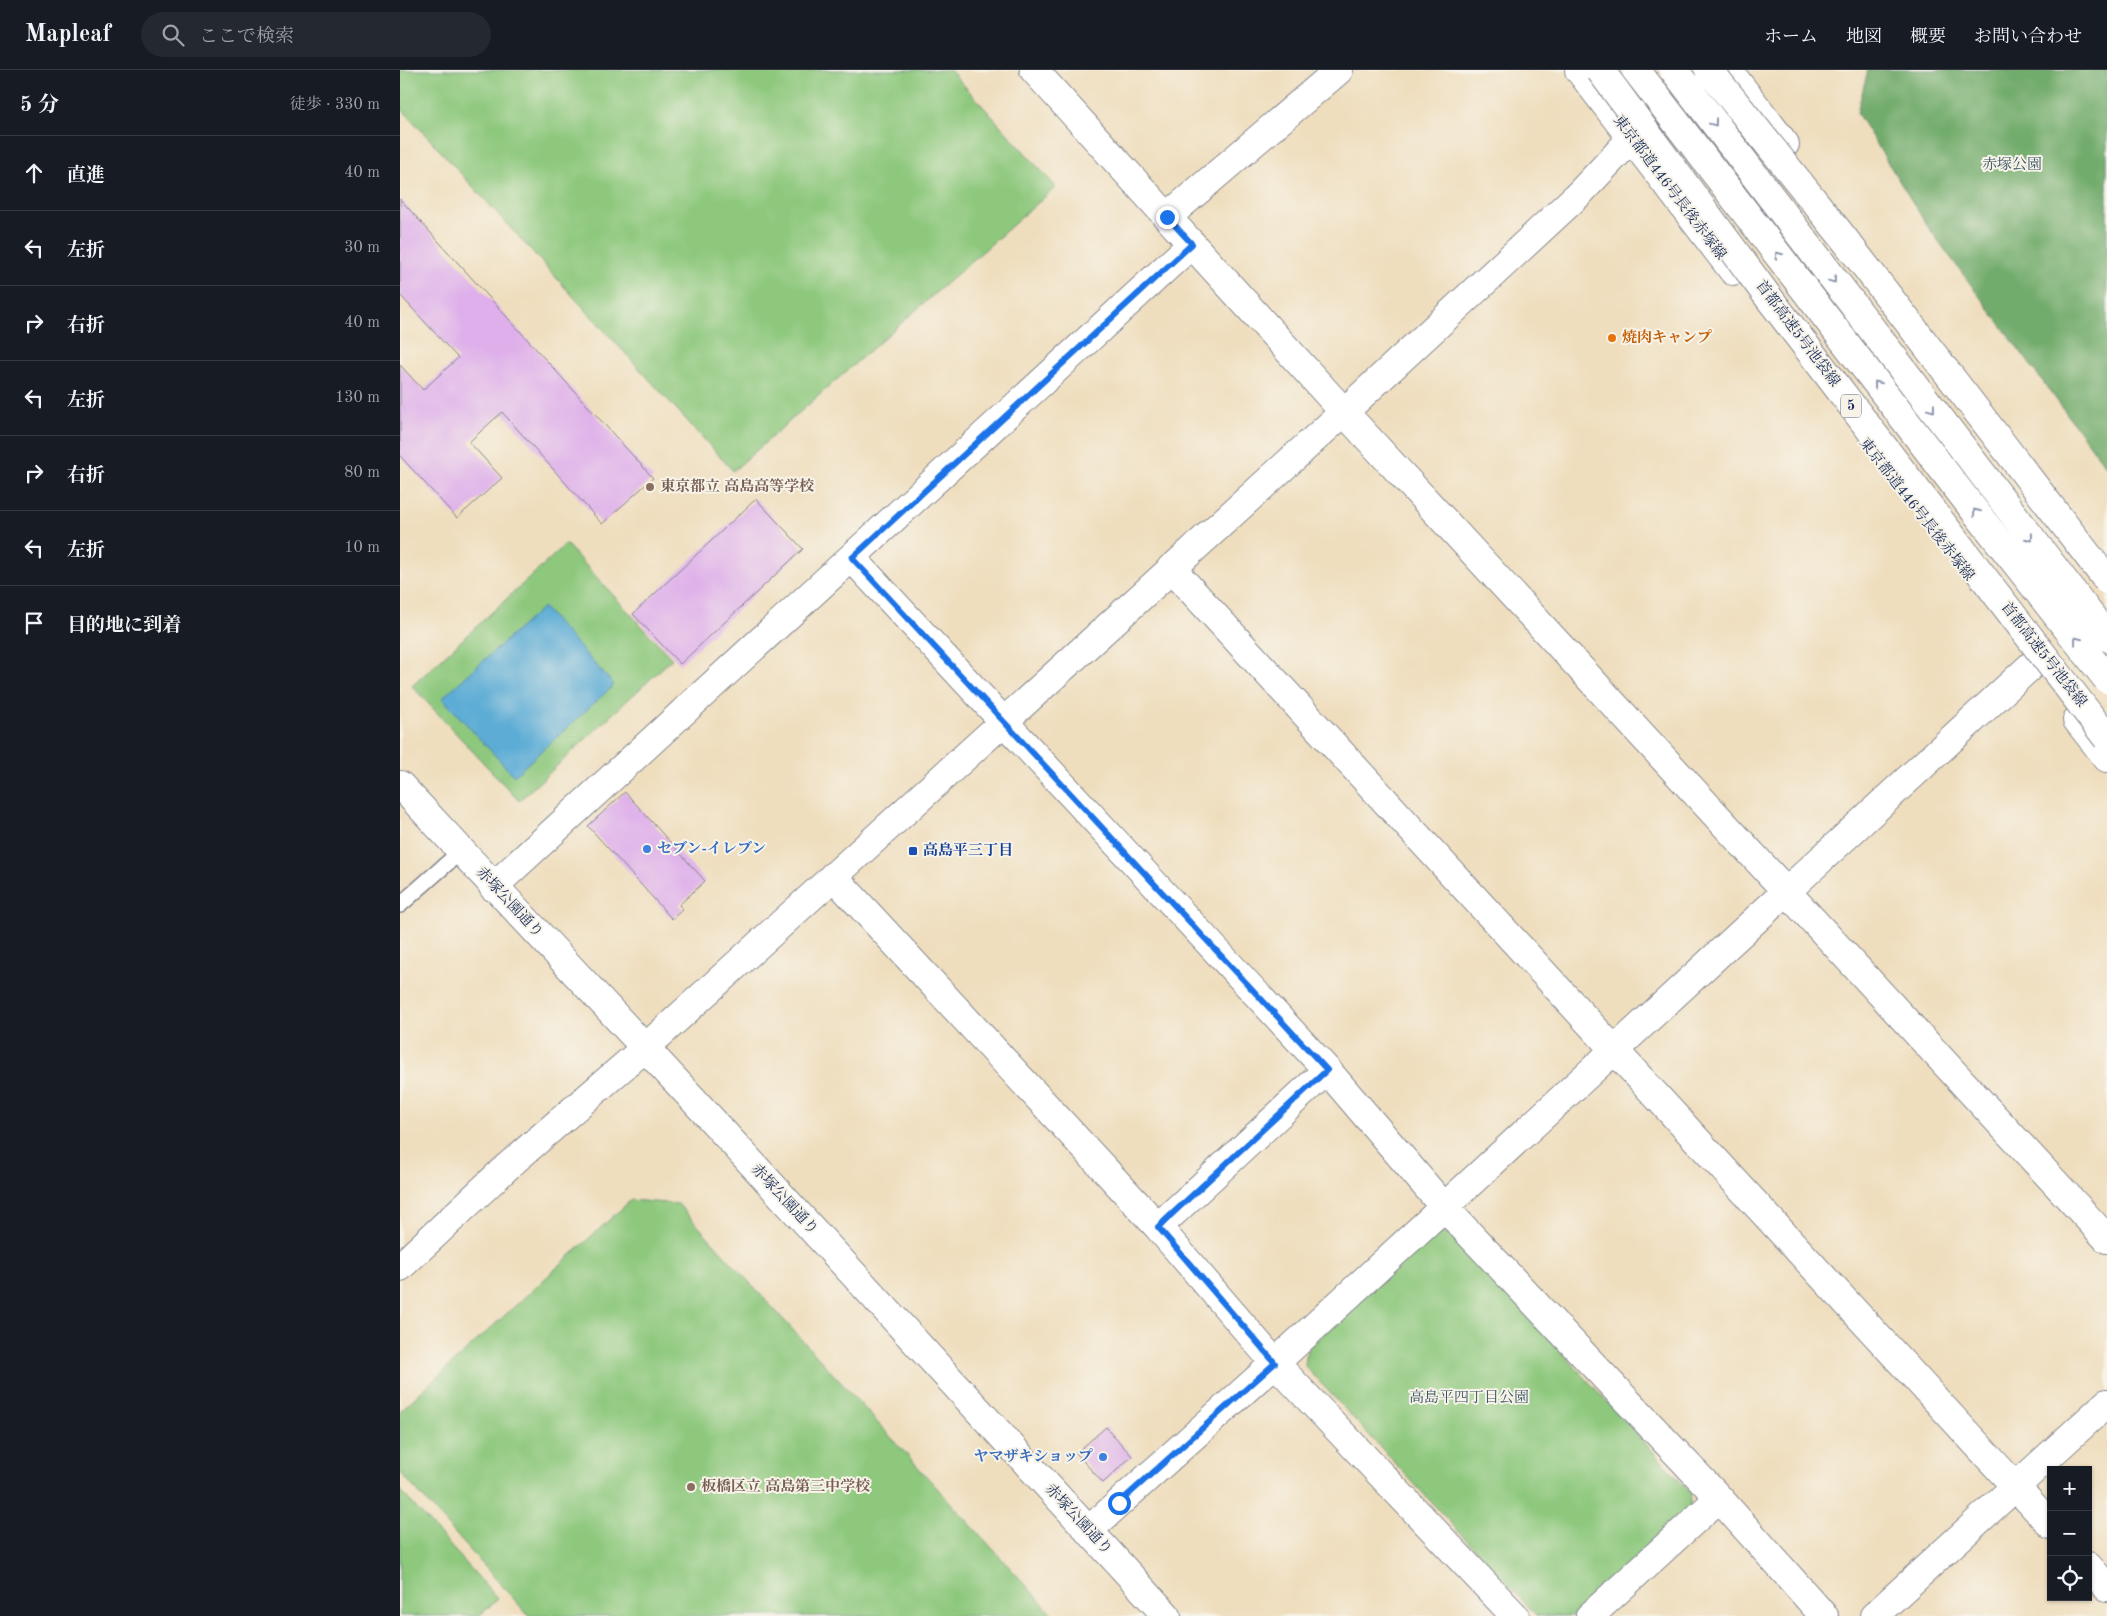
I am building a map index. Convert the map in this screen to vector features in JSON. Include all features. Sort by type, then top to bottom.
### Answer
[{"type":"main road","points":[[1034,70],[1344,412],[2107,1239]]},
{"type":"main road","points":[[1167,217],[1339,70]]},
{"type":"main road","name":"東京都道446号長後赤塚線","points":[[1579,70],[2107,758]]},
{"type":"main road","name":"首都高速5号池袋線","points":[[1600,70],[1766,294],[2107,738]]},
{"type":"main road","points":[[1636,70],[1961,493],[2107,679]]},
{"type":"main road","points":[[1674,70],[2107,637]]},
{"type":"main road","points":[[1709,70],[1842,236],[2107,580]]},
{"type":"main road","points":[[400,1267],[508,1166],[645,1048],[1344,412],[1579,194],[1631,139],[1727,70],[2107,562]]},
{"type":"main road","points":[[493,887],[1192,244]]},
{"type":"main road","points":[[852,558],[1327,1070],[1444,1207],[1719,1498],[1824,1616]]},
{"type":"main road","points":[[1171,568],[2047,1521]]},
{"type":"main road","points":[[1088,1531],[1275,1363],[2034,663]]},
{"type":"main road","name":"赤塚公園通り","points":[[400,785],[645,1048],[1167,1616]]},
{"type":"main road","points":[[833,876],[1158,1227],[1275,1363],[1515,1616]]},
{"type":"main road","points":[[1158,1227],[1327,1070]]},
{"type":"main road","points":[[1874,1616],[2107,1403]]},
{"type":"main road","points":[[1590,1616],[1719,1498]]},
{"type":"main road","points":[[2092,1570],[2107,1587]]},
{"type":"lane","points":[[400,905],[461,852]]},
{"type":"green space","points":[[400,70],[950,70],[1056,187],[733,471],[400,107]]},
{"type":"green space","name":"赤塚公園","points":[[1868,70],[2107,70],[2107,468],[1928,227],[1857,113]]},
{"type":"green space","points":[[566,544],[672,659],[519,801],[412,686]]},
{"type":"green space","name":"板橋区立 高島第三中学校","points":[[631,1200],[678,1204],[1054,1616],[529,1616],[400,1472],[400,1411]]},
{"type":"green space","name":"高島平四丁目公園","points":[[1435,1231],[1453,1234],[1691,1493],[1690,1510],[1576,1616],[1537,1616],[1305,1366],[1307,1349]]},
{"type":"green space","points":[[400,1490],[498,1599],[479,1616],[400,1616]]},
{"type":"water","points":[[543,607],[614,685],[514,776],[442,698]]},
{"type":"building","points":[[400,199],[653,478],[602,524],[502,412],[469,442],[502,478],[457,518],[400,456],[400,365],[423,390],[458,358],[400,295]]},
{"type":"building","points":[[756,499],[803,549],[680,664],[633,614]]},
{"type":"building","points":[[625,792],[705,881],[679,905],[683,909],[672,919],[588,826]]},
{"type":"building","points":[[1106,1427],[1132,1456],[1103,1483],[1076,1453]]},
{"type":"place","name":"焼肉キャンプ","points":[[1612,338]]},
{"type":"place","name":"東京都立 高島高等学校","points":[[650,487]]},
{"type":"place","name":"セブン-イレブン","points":[[647,849]]},
{"type":"place","name":"高島平三丁目","points":[[913,851]]},
{"type":"place","name":"ヤマザキショップ","points":[[1103,1457]]},
{"type":"place","name":"板橋区立 高島第三中学校","points":[[691,1487]]},
{"type":"route","points":[[1119,1503],[1275,1363],[1158,1227],[1327,1070],[852,558],[1192,244],[1167,217]]}]
